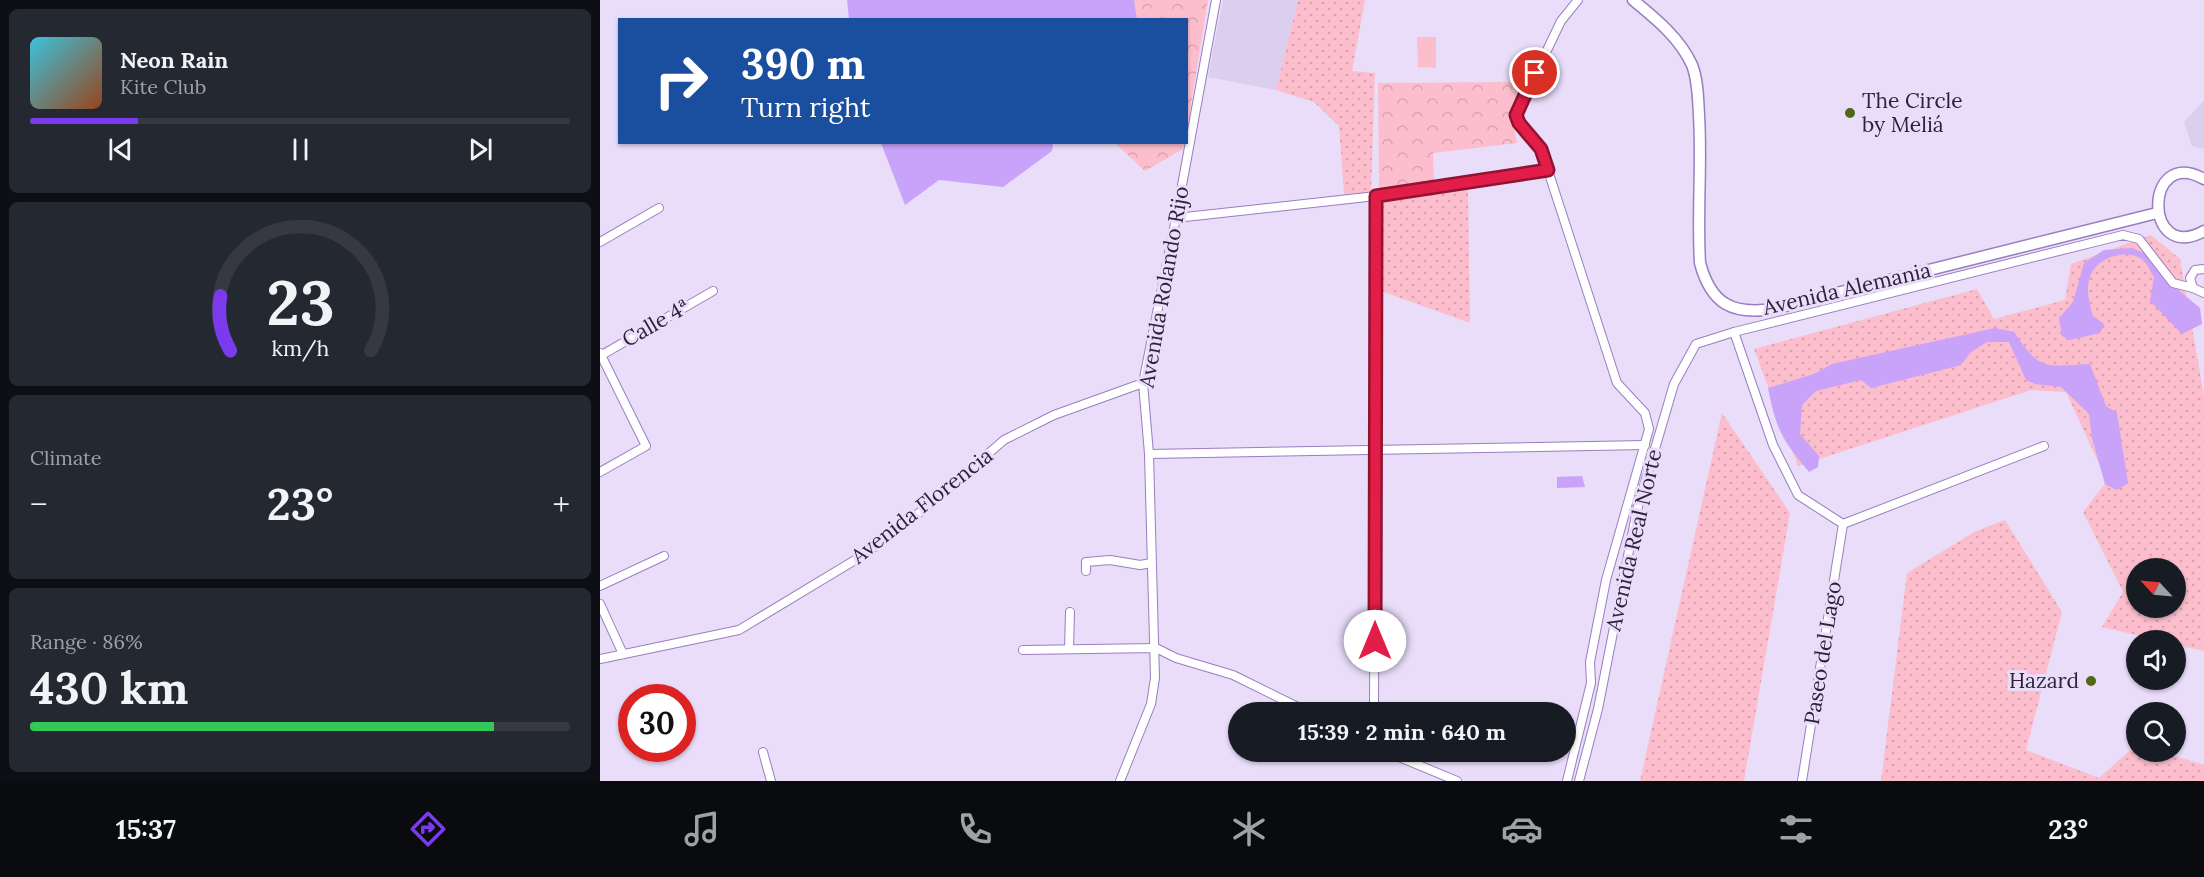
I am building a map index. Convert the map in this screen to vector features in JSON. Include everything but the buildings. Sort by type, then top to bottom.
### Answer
[{"type":"street","name":"Avenida Rolando Rijo","points":[[1120,781],[1151,704],[1156,648],[1151,563],[1149,454],[1143,382],[1216,0]]},
{"type":"street","points":[[1567,781],[1591,683],[1590,663],[1606,580],[1645,445],[1648,421],[1645,413],[1617,383],[1548,170],[1536,141],[1519,123],[1517,111],[1561,21],[1578,0]]},
{"type":"street","name":"Avenida Alemania","points":[[1633,0],[1660,22],[1685,52],[1692,65],[1697,87],[1700,135],[1700,263],[1704,279],[1714,296],[1737,310],[1773,309],[2157,213]]},
{"type":"street","points":[[1176,218],[1376,196],[1548,170]]},
{"type":"street","points":[[2204,179],[2184,174],[2167,182],[2158,196],[2157,213],[2165,228],[2180,236],[2188,237],[2204,231]]},
{"type":"street","points":[[1374,702],[1376,196]]},
{"type":"street","points":[[600,242],[659,208]]},
{"type":"street","name":"Avenida Real Norte","points":[[1579,781],[1598,709],[1616,604],[1637,510],[1674,384],[1696,344],[1734,332],[2123,235],[2139,239],[2169,279],[2182,286]]},
{"type":"street","points":[[2182,286],[2196,270],[2204,269]]},
{"type":"street","points":[[2190,278],[2193,288]]},
{"type":"street","points":[[2182,286],[2204,293]]},
{"type":"street","name":"Calle 4ª","points":[[600,355],[713,291]]},
{"type":"street","points":[[1734,332],[1773,446],[1798,495],[1843,524],[2044,446]]},
{"type":"street","points":[[600,355],[646,446],[600,472]]},
{"type":"street","name":"Avenida Florencia","points":[[600,659],[739,630],[865,554],[928,506],[1004,440],[1054,415],[1143,382]]},
{"type":"street","points":[[1149,454],[1645,445]]},
{"type":"street","name":"Paseo del Lago","points":[[1802,781],[1843,524]]},
{"type":"street","points":[[600,586],[664,556]]},
{"type":"street","points":[[1086,571],[1086,562],[1110,560],[1140,565],[1151,563]]},
{"type":"street","points":[[600,604],[623,654]]},
{"type":"street","points":[[1069,649],[1070,612]]},
{"type":"street","points":[[1023,650],[1156,648],[1176,658],[1233,675],[1288,702]]},
{"type":"street","points":[[763,752],[771,781]]},
{"type":"street","points":[[1411,762],[1457,781]]},
{"type":"shaded area","points":[[847,0],[1134,0],[1137,18],[849,18]]},
{"type":"shaded area","points":[[1223,0],[1298,0],[1276,90],[1208,77]]},
{"type":"shaded area","points":[[2204,100],[2204,149],[2192,146],[2184,122]]},
{"type":"shaded area","points":[[881,144],[1053,144],[1052,151],[1003,187],[939,180],[905,205]]},
{"type":"shaded area","points":[[2132,248],[2146,254],[2170,283],[2200,308],[2202,324],[2182,334],[2150,301],[2154,277],[2144,261],[2131,255],[2123,255],[2101,263],[2089,279],[2088,295],[2093,316],[2104,324],[2100,333],[2070,340],[2062,336],[2059,318],[2073,302],[2084,263],[2104,250]]},
{"type":"shaded area","points":[[1995,328],[2014,332],[2031,354],[2045,364],[2090,364],[2106,406],[2117,413],[2128,483],[2117,490],[2105,484],[2092,438],[2089,414],[2061,387],[2035,384],[2026,380],[2009,342],[1987,342],[1971,352],[1961,365],[1871,388],[1861,380],[1816,391],[1802,405],[1800,434],[1819,456],[1818,467],[1809,472],[1781,433],[1768,388],[1814,374],[1832,364]]},
{"type":"shaded area","points":[[1582,476],[1585,487],[1557,488],[1557,477]]},
{"type":"green space","points":[[1134,0],[1208,0],[1188,123],[1188,18],[1137,18]]},
{"type":"green space","points":[[1298,0],[1365,0],[1352,71],[1375,73],[1371,193],[1344,194],[1339,126],[1314,102],[1276,90]]},
{"type":"green space","points":[[1417,37],[1436,37],[1436,68],[1418,67]]},
{"type":"green space","points":[[1510,82],[1523,87],[1512,117],[1517,143],[1433,153],[1434,182],[1379,189],[1378,83]]},
{"type":"green space","points":[[1116,144],[1184,144],[1183,149],[1145,171]]},
{"type":"green space","points":[[1468,188],[1470,323],[1381,291],[1378,199]]},
{"type":"green space","points":[[2151,235],[2180,259],[2204,396],[2204,651],[2186,647],[2186,630],[2126,630],[2126,633],[2102,627],[2123,592],[2083,512],[2107,481],[2066,392],[2031,390],[1798,466],[1754,349],[1977,289],[1994,319],[2065,300],[2071,264]]},
{"type":"green space","points":[[1722,413],[1790,513],[1744,781],[1640,781]]},
{"type":"green space","points":[[2005,520],[2062,612],[2026,750],[2099,778],[2126,754],[2126,762],[2186,762],[2186,759],[2204,765],[2204,781],[1881,781],[1907,573],[1976,531]]},
{"type":"place","name":"The Circle by Meliá","points":[[1850,113]]},
{"type":"place","name":"Hazard","points":[[2091,681]]},
{"type":"route","points":[[1375,641],[1376,196],[1548,170],[1541,149],[1519,123],[1516,115],[1535,73]]}]
